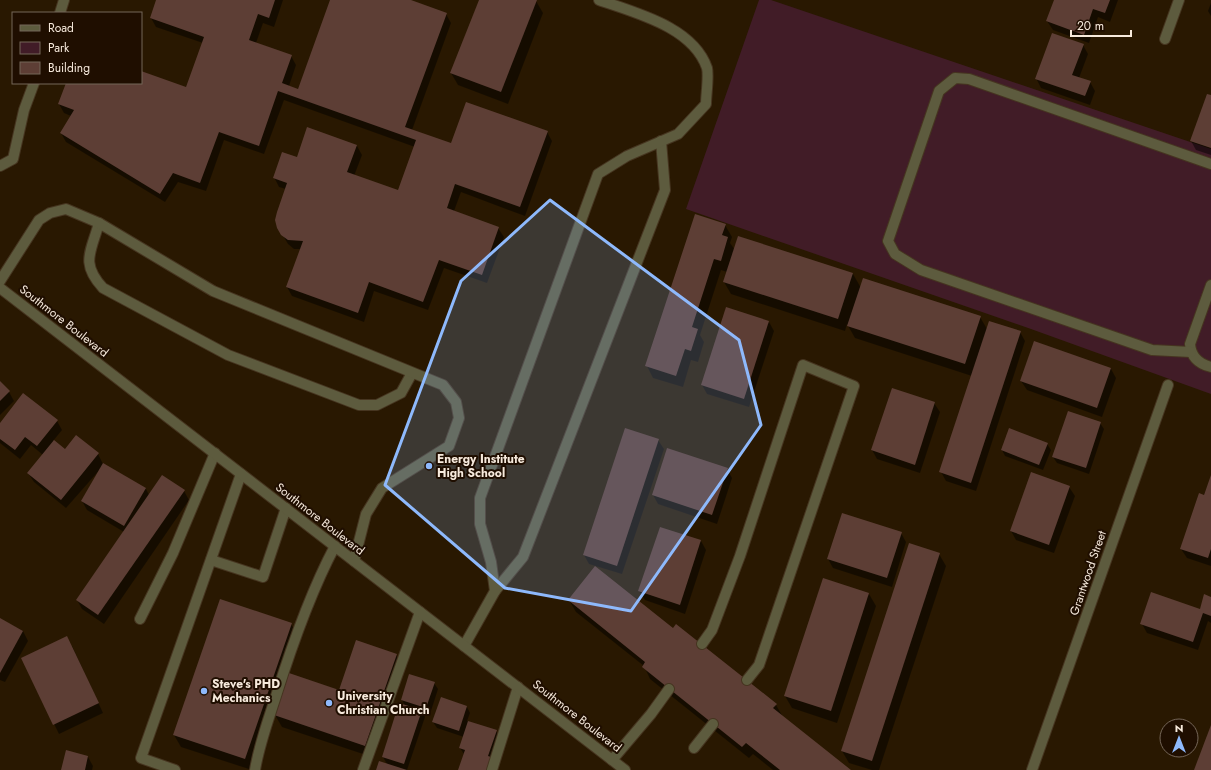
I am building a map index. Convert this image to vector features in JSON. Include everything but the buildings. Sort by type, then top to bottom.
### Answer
[{"type":"street","points":[[60,12],[64,0]]},
{"type":"street","points":[[495,591],[491,562],[480,524],[480,498],[598,174],[627,156],[678,134],[706,104],[707,68],[690,41],[658,21],[599,0]]},
{"type":"street","points":[[1165,39],[1179,0]]},
{"type":"street","points":[[1191,352],[1152,350],[921,270],[895,254],[888,241],[939,92],[955,78],[969,79],[1211,164]]},
{"type":"street","points":[[0,166],[13,159],[24,110],[34,84]]},
{"type":"street","points":[[464,646],[495,591],[523,557],[664,190],[661,142]]},
{"type":"street","points":[[0,281],[39,220],[50,213],[66,209],[98,224],[213,291],[443,385],[456,402],[459,418],[449,446],[382,488],[366,514],[354,561]]},
{"type":"street","points":[[98,224],[88,264],[93,277],[103,288],[228,356],[359,405],[377,405],[401,392],[412,373]]},
{"type":"street","points":[[1211,285],[1190,344],[1191,352],[1196,360],[1211,367]]},
{"type":"street","name":"Southmore Boulevard","points":[[0,288],[625,770]]},
{"type":"street","points":[[702,644],[712,630],[740,556],[803,365],[854,386],[759,665],[747,680]]},
{"type":"street","name":"Grantwood Street","points":[[1032,770],[1168,385]]},
{"type":"street","points":[[140,619],[173,553],[215,453]]},
{"type":"street","points":[[175,770],[141,758],[241,474]]},
{"type":"street","points":[[211,560],[263,577],[286,508]]},
{"type":"street","points":[[255,770],[260,744],[289,655],[321,572],[335,546]]},
{"type":"street","points":[[364,770],[400,673],[420,612]]},
{"type":"street","points":[[492,770],[518,687]]},
{"type":"street","points":[[612,760],[669,689]]},
{"type":"street","points":[[694,748],[711,727]]},
{"type":"highlighted area","points":[[550,200],[739,340],[761,425],[631,611],[505,588],[385,485],[461,281]]},
{"type":"green space","points":[[759,0],[771,0],[1211,149],[1211,394],[1031,329],[686,209]]},
{"type":"place","name":"Energy Institute High School","points":[[429,466]]},
{"type":"place","name":"Steve's PHD Mechanics","points":[[204,691]]},
{"type":"place","name":"University Christian Church","points":[[329,703]]}]
